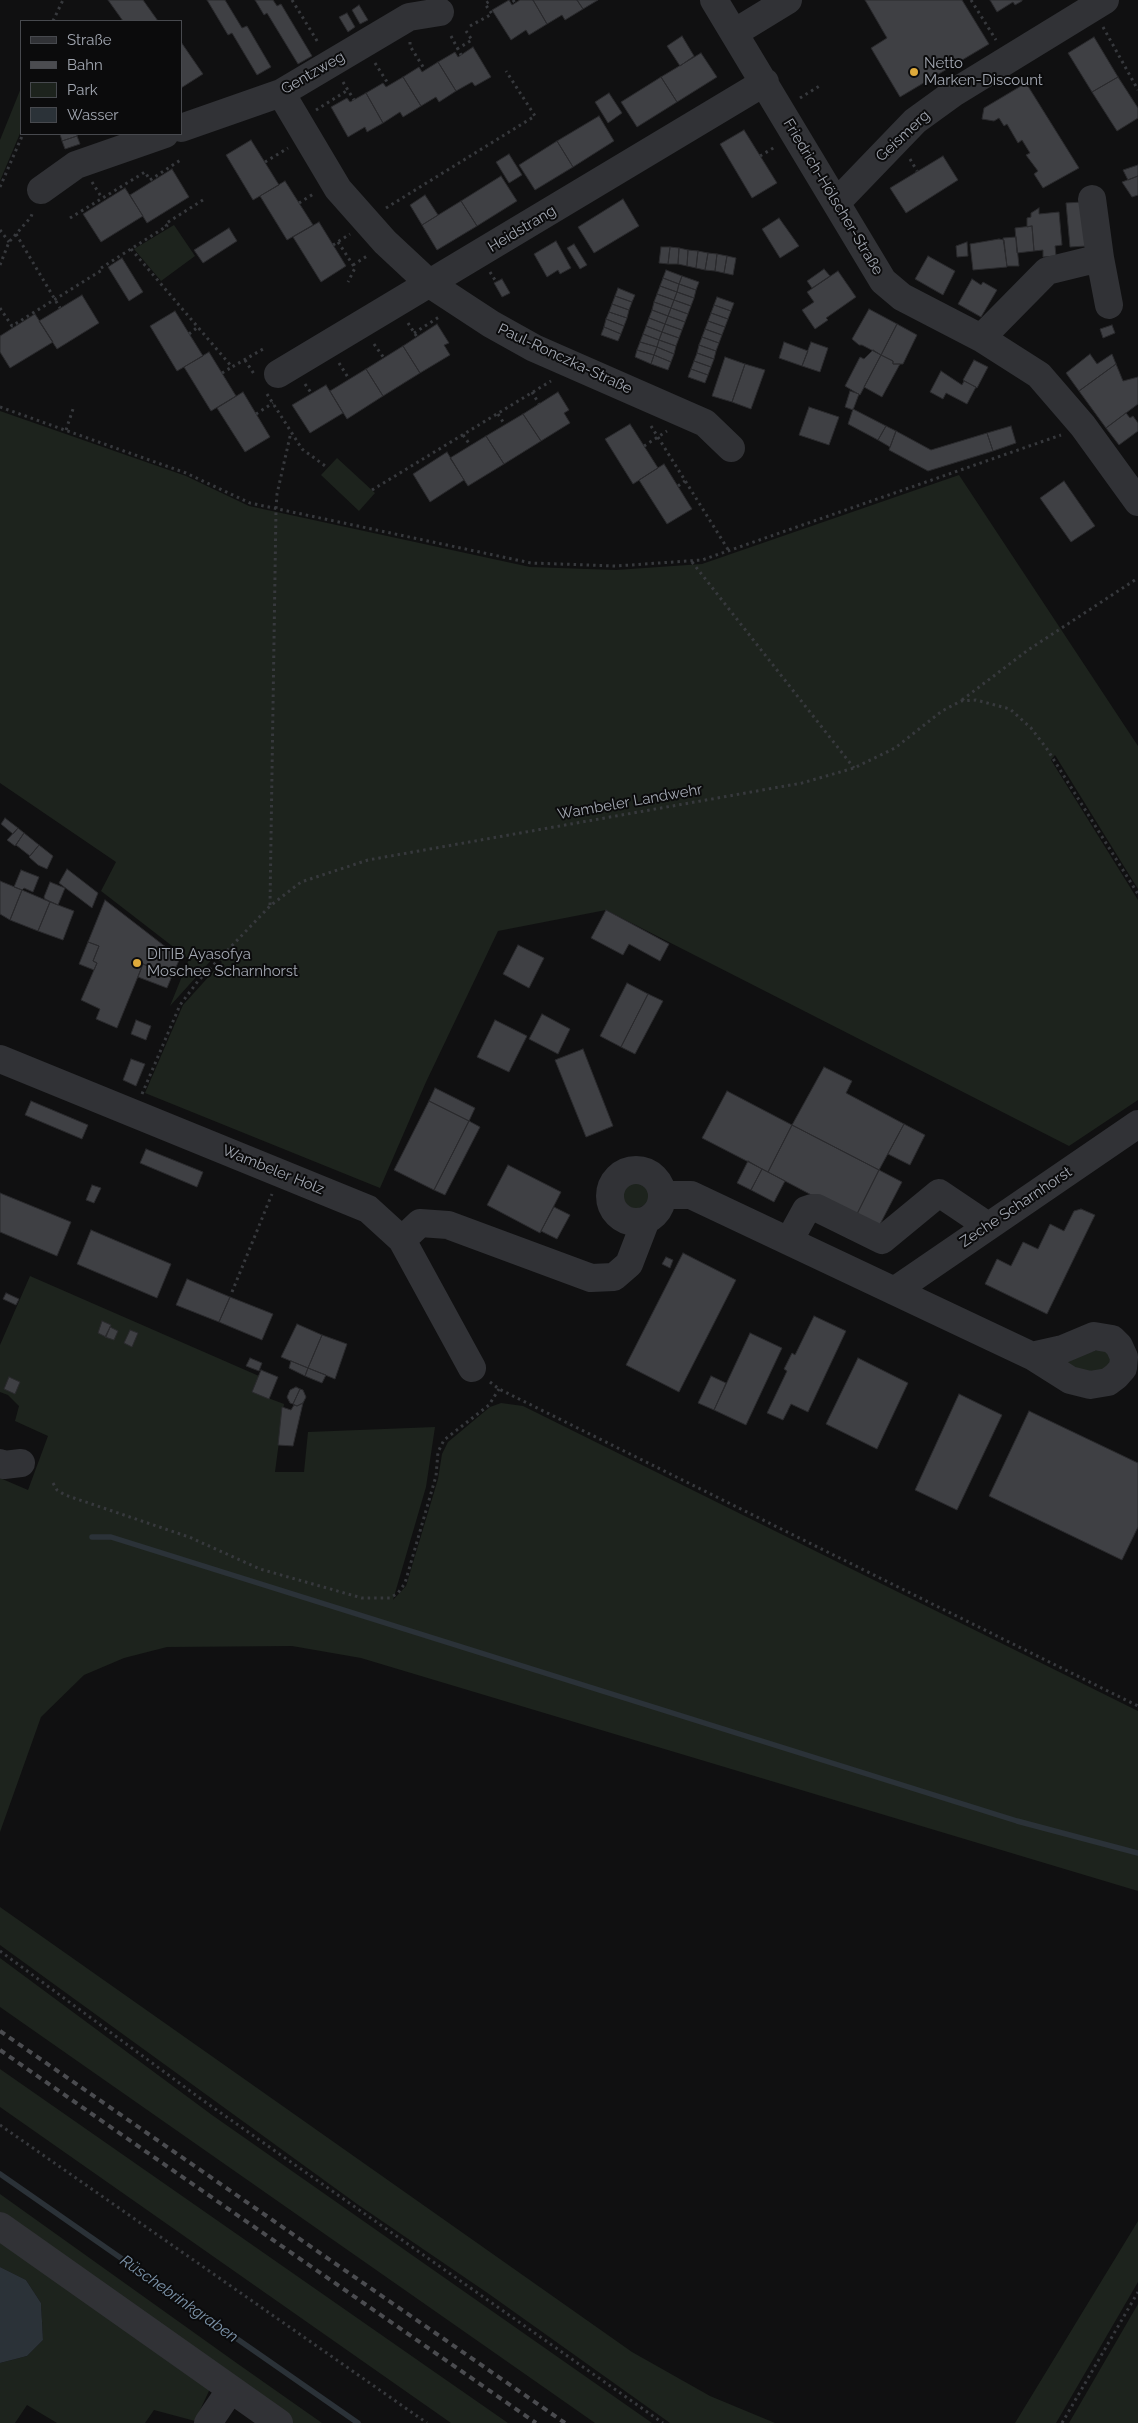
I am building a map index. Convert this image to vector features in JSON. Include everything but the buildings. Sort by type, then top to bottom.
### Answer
[{"type":"street","name":"Friedrich-Hölscher-Straße","points":[[714,0],[883,281],[902,297],[981,338],[1039,375],[1083,426],[1138,502]]},
{"type":"street","points":[[734,32],[788,0]]},
{"type":"street","name":"Geismerg","points":[[837,202],[915,121],[955,92],[1099,4]]},
{"type":"street","name":"Gentzweg","points":[[182,128],[281,93],[336,71],[409,17],[446,24]]},
{"type":"street","name":"Heidstrang","points":[[266,380],[430,284],[765,82]]},
{"type":"street","name":"Paul-Ronczka-Straße","points":[[281,93],[338,188],[385,242],[430,284],[491,324],[534,348],[705,423],[731,448]]},
{"type":"street","points":[[41,190],[76,165],[162,135]]},
{"type":"street","points":[[1092,199],[1109,305]]},
{"type":"street","points":[[981,338],[1047,271],[1100,258]]},
{"type":"street","name":"Wambeler Holz","points":[[0,1059],[368,1209],[402,1240],[472,1368]]},
{"type":"street","name":"Zeche Scharnhorst","points":[[894,1291],[1138,1124]]},
{"type":"street","points":[[639,1170],[648,1172],[656,1178],[662,1195],[662,1201],[656,1212],[646,1220],[637,1222],[628,1220],[620,1216],[614,1209],[610,1190],[614,1182],[622,1174],[639,1170]]},
{"type":"street","points":[[789,1241],[806,1210],[812,1208],[817,1208],[882,1240],[939,1193],[988,1226]]},
{"type":"street","points":[[662,1195],[691,1195],[1032,1356]]},
{"type":"street","points":[[402,1240],[420,1223],[448,1225],[591,1278],[614,1277],[628,1264],[646,1220]]},
{"type":"street","points":[[8,2231],[279,2423]]},
{"type":"street","points":[[208,2423],[231,2389]]},
{"type":"path","points":[[53,20],[63,0]]},
{"type":"path","points":[[292,0],[354,100]]},
{"type":"path","points":[[470,26],[492,14],[485,4],[491,0]]},
{"type":"path","points":[[971,0],[1008,59]]},
{"type":"path","points":[[1099,4],[1138,90]]},
{"type":"path","points":[[446,24],[461,55]]},
{"type":"path","points":[[457,49],[472,40],[466,31]]},
{"type":"path","points":[[411,34],[410,46],[425,70]]},
{"type":"path","points":[[375,62],[389,85]]},
{"type":"path","points":[[383,209],[535,116],[506,71]]},
{"type":"path","points":[[793,102],[821,85]]},
{"type":"path","points":[[315,111],[348,90]]},
{"type":"path","points":[[0,187],[22,135]]},
{"type":"path","points":[[265,162],[294,144]]},
{"type":"path","points":[[760,156],[780,144]]},
{"type":"path","points":[[70,218],[145,172],[150,180],[182,159]]},
{"type":"path","points":[[299,203],[323,188]]},
{"type":"path","points":[[0,265],[9,242],[31,217],[41,190]]},
{"type":"path","points":[[0,308],[12,327],[153,236],[167,226],[165,224],[206,198]]},
{"type":"path","points":[[333,245],[357,229]]},
{"type":"path","points":[[0,230],[9,242]]},
{"type":"path","points":[[16,234],[60,308]]},
{"type":"path","points":[[338,242],[355,268],[348,282]]},
{"type":"path","points":[[131,249],[232,367]]},
{"type":"path","points":[[414,333],[442,315]]},
{"type":"path","points":[[406,320],[417,337]]},
{"type":"path","points":[[189,334],[198,327]]},
{"type":"path","points":[[369,336],[384,358]]},
{"type":"path","points":[[222,373],[263,349]]},
{"type":"path","points":[[335,357],[349,379]]},
{"type":"path","points":[[245,360],[266,380],[273,403],[302,449],[328,468]]},
{"type":"path","points":[[372,490],[556,378]]},
{"type":"path","points":[[532,392],[539,404]]},
{"type":"path","points":[[256,414],[273,403]]},
{"type":"path","points":[[66,430],[74,406]]},
{"type":"path","points":[[0,407],[186,473],[250,503],[531,563],[616,566],[702,560],[1083,426]]},
{"type":"path","points":[[498,414],[505,425]]},
{"type":"path","points":[[648,421],[729,551]]},
{"type":"path","points":[[644,446],[672,428]]},
{"type":"path","points":[[270,906],[276,509],[277,494],[292,432]]},
{"type":"path","points":[[463,435],[471,446]]},
{"type":"path","points":[[678,486],[685,480]]},
{"type":"path","points":[[691,561],[854,768]]},
{"type":"path","name":"Wambeler Landwehr","points":[[134,1113],[180,1005],[198,981],[270,906],[301,882],[368,860],[802,783],[854,768],[895,748],[942,711],[961,701],[980,684],[1028,650],[1138,578]]},
{"type":"path","points":[[961,701],[976,700],[1010,709],[1031,728],[1047,749],[1138,894]]},
{"type":"path","points":[[232,1292],[273,1191]]},
{"type":"path","points":[[472,1368],[499,1389],[1138,1706]]},
{"type":"path","points":[[53,1483],[57,1490],[65,1495],[189,1537],[260,1569],[362,1598],[390,1598],[398,1593],[406,1584],[436,1476],[438,1452],[444,1440],[489,1404],[499,1389]]},
{"type":"path","points":[[0,1951],[240,2127],[662,2423]]},
{"type":"path","points":[[0,2125],[427,2423]]},
{"type":"path","points":[[1062,2423],[1138,2292]]},
{"type":"green space","points":[[20,90],[20,133],[0,181],[0,140]]},
{"type":"green space","points":[[174,225],[195,256],[161,281],[134,249]]},
{"type":"green space","points":[[0,411],[186,476],[249,506],[530,567],[616,570],[702,564],[959,475],[1138,746],[1138,889],[1055,755],[1051,760],[1138,900],[1138,1100],[1069,1146],[606,910],[498,931],[426,1082],[380,1188],[145,1093],[183,1005],[222,962],[215,956],[170,1006],[189,959],[101,891],[116,862],[0,783]]},
{"type":"green space","points":[[337,458],[375,493],[359,511],[321,475]]},
{"type":"green space","points":[[632,1180],[655,1189],[650,1202],[635,1210],[626,1209],[621,1204],[618,1196],[621,1186]]},
{"type":"green space","points":[[30,1276],[259,1376],[252,1392],[284,1404],[275,1472],[304,1472],[308,1432],[435,1427],[426,1487],[393,1600],[406,1586],[438,1479],[442,1454],[448,1442],[490,1407],[501,1403],[523,1406],[1138,1711],[1138,1891],[361,1658],[292,1646],[167,1647],[124,1658],[84,1675],[41,1717],[0,1832],[0,1478],[28,1490],[48,1436],[15,1421],[19,1406],[8,1395],[0,1392],[0,1345]]},
{"type":"green space","points":[[1104,1348],[1112,1359],[1111,1365],[1095,1375],[1058,1362]]},
{"type":"green space","points":[[0,1907],[632,2352],[710,2396],[775,2423],[670,2423],[489,2294],[357,2204],[0,1945]]},
{"type":"green space","points":[[0,1958],[212,2115],[652,2423],[595,2423],[0,2007]]},
{"type":"green space","points":[[0,2069],[508,2423],[451,2423],[0,2107]]},
{"type":"green space","points":[[0,2194],[322,2423],[279,2423],[215,2378],[195,2421],[154,2410],[145,2423],[57,2423],[27,2405],[15,2423],[0,2423],[0,2363],[27,2356],[43,2340],[41,2303],[26,2280],[0,2267]]},
{"type":"green space","points":[[1138,2221],[1138,2282],[1056,2423],[1015,2423]]},
{"type":"green space","points":[[1138,2304],[1138,2423],[1069,2423]]},
{"type":"water","points":[[0,2267],[26,2280],[41,2303],[43,2340],[27,2356],[0,2363]]},
{"type":"waterway","points":[[92,1537],[111,1537],[1017,1821],[1138,1853]]},
{"type":"waterway","name":"Rüschebrinkgraben","points":[[0,2174],[358,2423]]},
{"type":"railway","points":[[0,2031],[565,2423]]},
{"type":"railway","points":[[0,2050],[536,2423]]},
{"type":"place","name":"Netto Marken-Discount","points":[[914,72]]},
{"type":"place","name":"DITIB Ayasofya Moschee Scharnhorst","points":[[137,963]]}]
